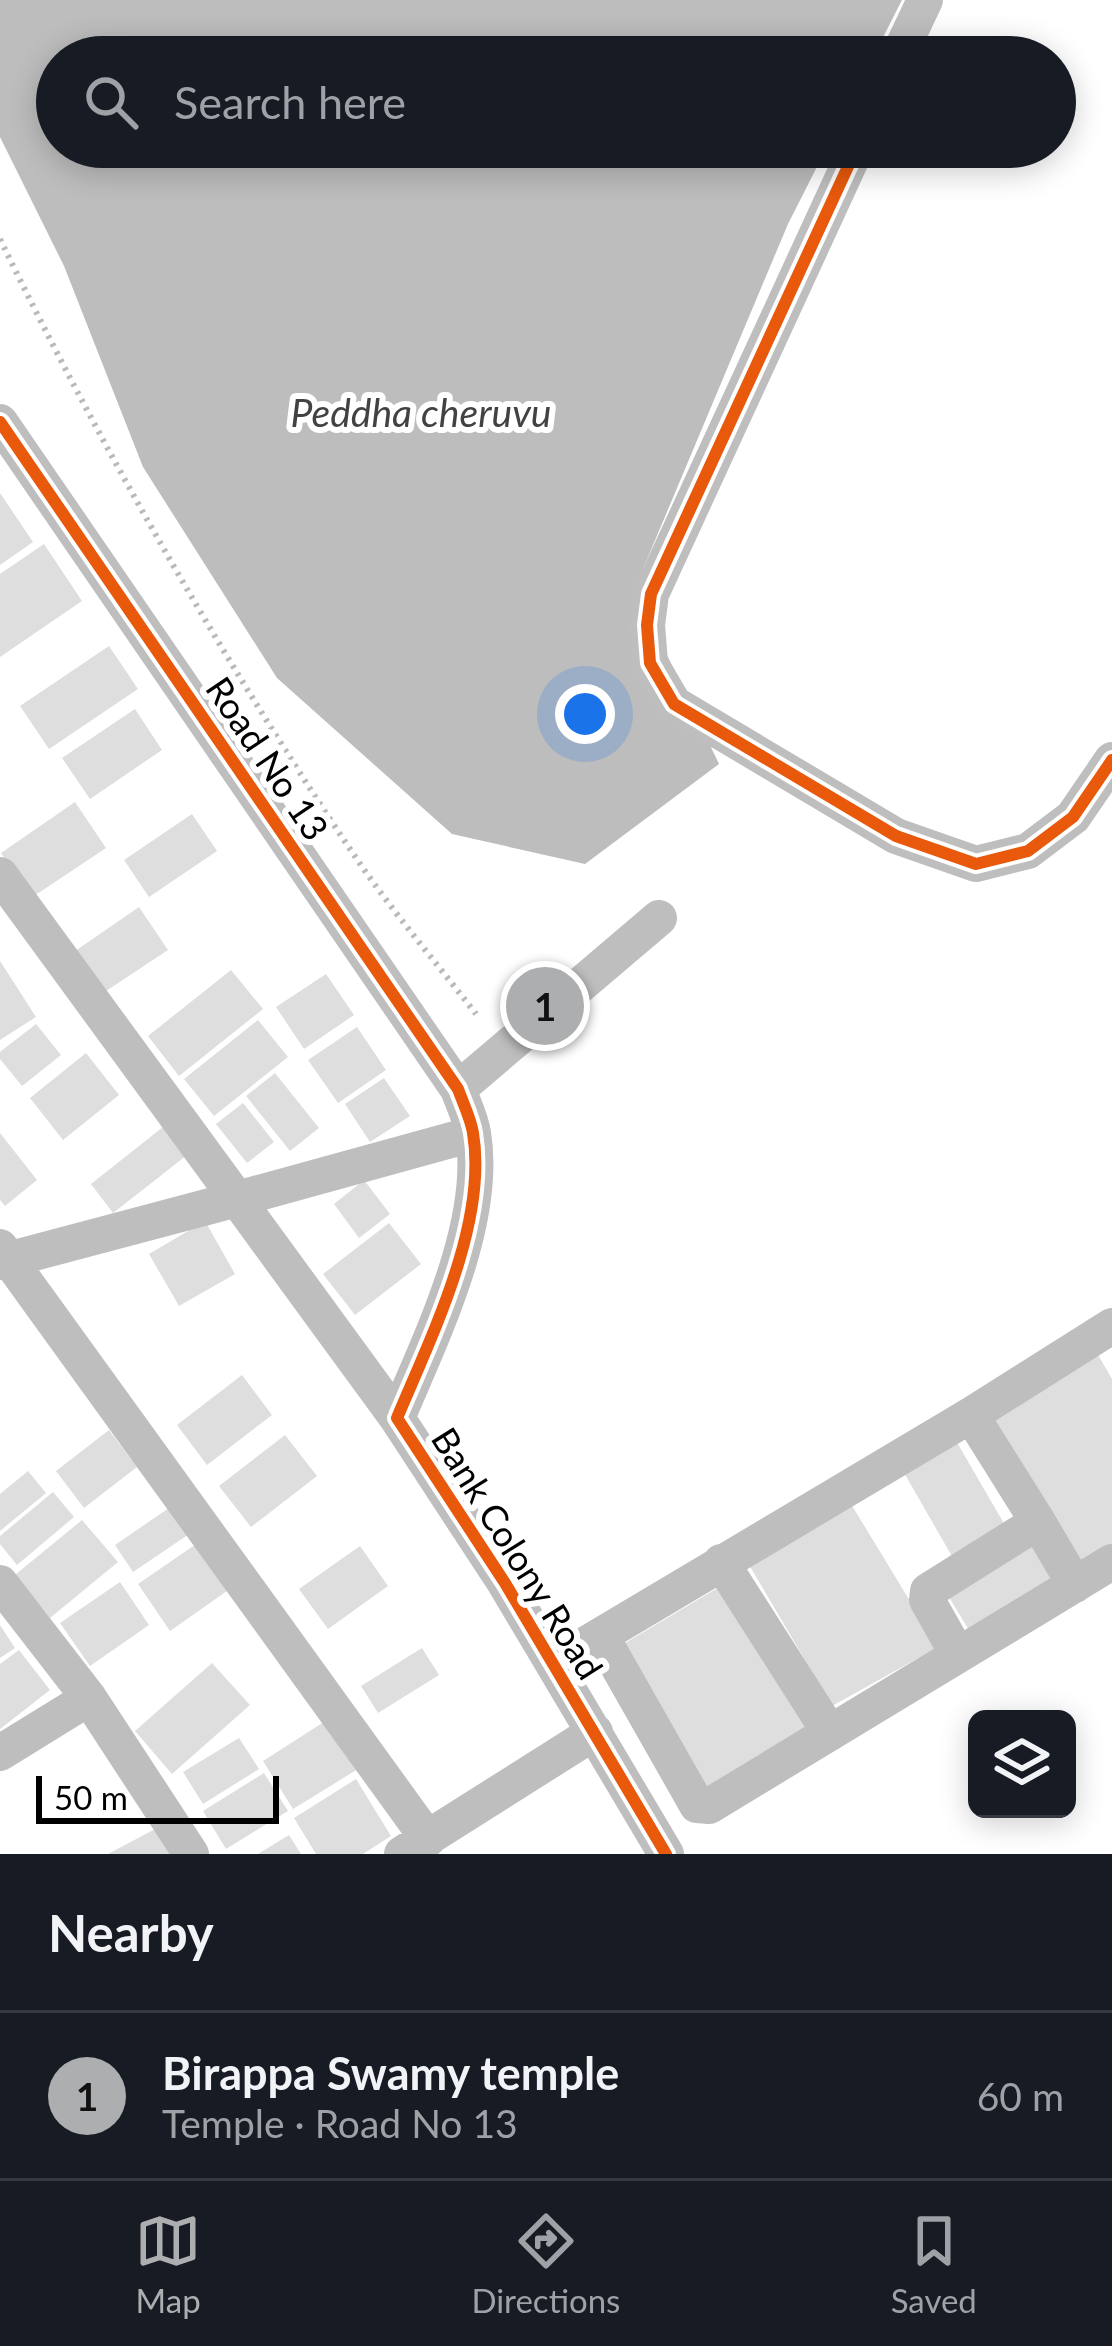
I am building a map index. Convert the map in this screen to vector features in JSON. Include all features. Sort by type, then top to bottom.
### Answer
[{"type":"street","points":[[908,36],[925,0]]},
{"type":"street","points":[[847,168],[651,594],[650,663],[674,704],[896,836],[976,864],[1028,851],[1073,817],[1112,760]]},
{"type":"street","name":"Road No 13","points":[[0,422],[12,464],[458,1089],[473,1134]]},
{"type":"street","points":[[0,875],[397,1418]]},
{"type":"street","points":[[458,1089],[658,918]]},
{"type":"street","points":[[473,1134],[3,1256],[416,1846],[595,1732]]},
{"type":"street","name":"Bank Colony Road","points":[[473,1134],[472,1204],[454,1280],[397,1418],[556,1666],[666,1854]]},
{"type":"street","points":[[556,1666],[721,1562],[1107,1340]]},
{"type":"street","points":[[971,1415],[1075,1585]]},
{"type":"street","points":[[958,1655],[927,1600],[928,1591],[1038,1522]]},
{"type":"street","points":[[721,1562],[830,1732]]},
{"type":"street","points":[[601,1636],[697,1805],[709,1806],[1112,1562]]},
{"type":"street","points":[[0,1583],[89,1698],[190,1854]]},
{"type":"street","points":[[0,1753],[89,1698]]},
{"type":"path","points":[[0,238],[60,361],[217,640],[356,857],[476,1014]]},
{"type":"water","name":"Peddha cheruvu","points":[[0,0],[902,0],[884,36],[36,36],[36,168],[816,168],[788,224],[635,588],[719,764],[585,864],[452,834],[277,678],[143,467],[64,266],[0,137]]},
{"type":"building","points":[[0,493],[33,542],[0,565]]},
{"type":"building","points":[[44,544],[82,601],[0,657],[0,574]]},
{"type":"building","points":[[109,646],[138,689],[49,749],[20,706]]},
{"type":"building","points":[[135,709],[162,750],[90,799],[62,758]]},
{"type":"building","points":[[75,802],[106,848],[31,898],[1,853]]},
{"type":"building","points":[[192,814],[217,851],[149,897],[124,860]]},
{"type":"building","points":[[139,907],[168,950],[94,999],[65,958]]},
{"type":"building","points":[[0,961],[36,1017],[0,1040]]},
{"type":"building","points":[[231,970],[263,1009],[179,1076],[148,1036]]},
{"type":"building","points":[[326,974],[354,1015],[304,1049],[276,1007]]},
{"type":"building","points":[[258,1020],[288,1057],[214,1116],[184,1079]]},
{"type":"building","points":[[36,1024],[61,1055],[22,1086],[0,1059],[0,1052]]},
{"type":"building","points":[[357,1027],[386,1070],[338,1103],[308,1060]]},
{"type":"building","points":[[86,1053],[119,1095],[63,1140],[30,1098]]},
{"type":"building","points":[[275,1073],[319,1128],[290,1151],[246,1096]]},
{"type":"building","points":[[384,1078],[410,1116],[370,1142],[345,1104]]},
{"type":"building","points":[[243,1103],[274,1142],[247,1163],[216,1124]]},
{"type":"building","points":[[168,1123],[191,1152],[113,1213],[91,1184]]},
{"type":"building","points":[[0,1133],[37,1180],[5,1206],[0,1200]]},
{"type":"building","points":[[364,1180],[390,1214],[359,1238],[334,1204]]},
{"type":"building","points":[[205,1221],[235,1274],[179,1306],[149,1254]]},
{"type":"building","points":[[389,1223],[421,1264],[355,1315],[323,1274]]},
{"type":"building","points":[[1097,1353],[1112,1379],[1112,1545],[1075,1567],[987,1418]]},
{"type":"building","points":[[242,1375],[272,1415],[207,1465],[177,1425]]},
{"type":"building","points":[[109,1430],[137,1467],[84,1508],[56,1471]]},
{"type":"building","points":[[285,1435],[317,1476],[251,1527],[219,1486]]},
{"type":"building","points":[[955,1439],[1006,1527],[953,1558],[903,1471]]},
{"type":"building","points":[[28,1471],[46,1493],[0,1531],[0,1494]]},
{"type":"building","points":[[53,1492],[74,1517],[17,1565],[0,1544],[0,1536]]},
{"type":"building","points":[[182,1499],[201,1526],[133,1572],[115,1545]]},
{"type":"building","points":[[851,1504],[938,1647],[832,1706],[748,1563]]},
{"type":"building","points":[[82,1520],[118,1562],[50,1618],[15,1575]]},
{"type":"building","points":[[1030,1537],[1060,1588],[975,1640],[944,1589]]},
{"type":"building","points":[[202,1540],[234,1586],[170,1631],[138,1584]]},
{"type":"building","points":[[360,1546],[388,1586],[328,1629],[299,1589]]},
{"type":"building","points":[[120,1582],[149,1625],[90,1666],[60,1623]]},
{"type":"building","points":[[726,1583],[811,1727],[706,1791],[615,1649]]},
{"type":"building","points":[[0,1625],[15,1648],[0,1658]]},
{"type":"building","points":[[422,1648],[439,1675],[378,1713],[361,1686]]},
{"type":"building","points":[[19,1650],[50,1690],[0,1729],[0,1664]]},
{"type":"building","points":[[212,1663],[250,1705],[172,1774],[135,1731]]},
{"type":"building","points":[[327,1720],[358,1769],[293,1809],[263,1761]]},
{"type":"building","points":[[239,1738],[259,1769],[203,1804],[183,1772]]},
{"type":"building","points":[[264,1773],[288,1811],[226,1849],[203,1811]]},
{"type":"building","points":[[356,1779],[391,1836],[363,1854],[316,1854],[294,1818]]},
{"type":"building","points":[[159,1827],[173,1854],[108,1854]]},
{"type":"building","points":[[289,1835],[301,1854],[258,1854]]},
{"type":"cycle path","points":[[847,168],[651,594],[650,663],[674,704],[896,836],[976,864],[1028,851],[1073,817],[1112,760]]},
{"type":"cycle path","points":[[0,422],[458,1089],[473,1133],[472,1204],[453,1279],[397,1418],[505,1583],[666,1854]]},
{"type":"place","name":"Birappa Swamy temple","points":[[545,1006]]}]
